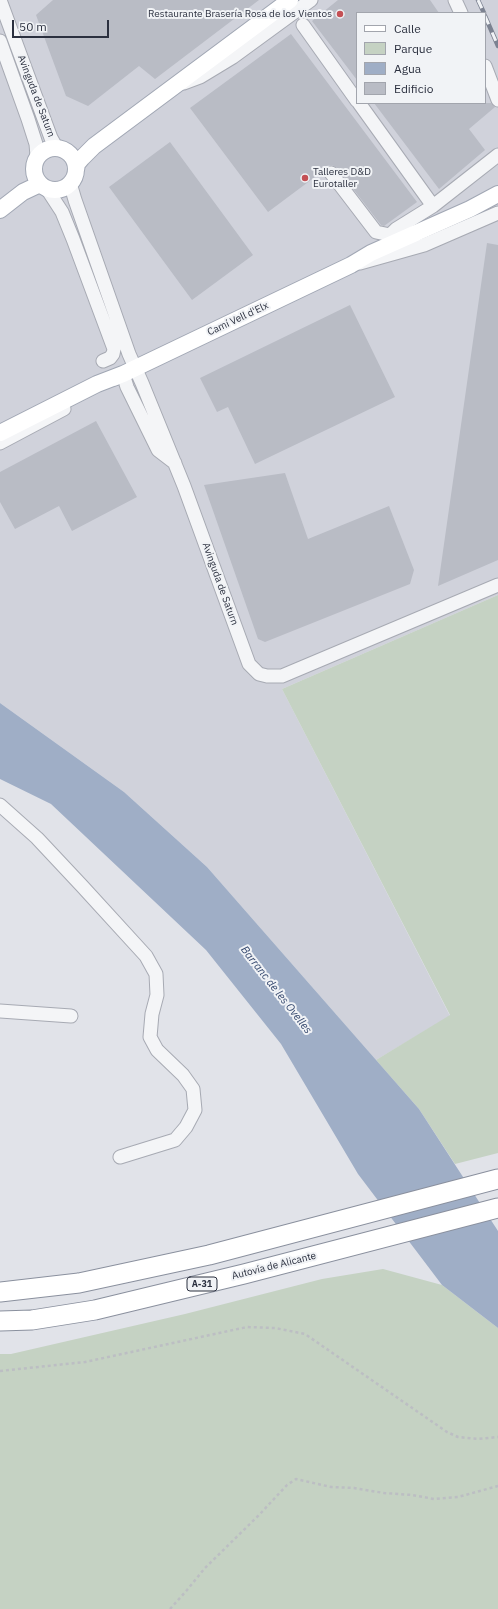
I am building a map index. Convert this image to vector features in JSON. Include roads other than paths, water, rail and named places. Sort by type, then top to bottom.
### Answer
[{"type":"highway","points":[[0,1292],[87,1282],[209,1255],[498,1179]]},
{"type":"highway","name":"Autovía de Alicante","points":[[0,1321],[32,1320],[95,1310],[498,1208]]},
{"type":"highway","points":[[0,1329],[32,1320]]},
{"type":"main road","points":[[0,210],[23,192],[40,183],[60,190],[73,176],[77,164],[94,146],[290,0]]},
{"type":"main road","points":[[40,183],[34,162],[37,156],[49,148],[62,148],[71,154],[74,159],[73,176]]},
{"type":"main road","name":"Camí Vell d'Elx","points":[[0,433],[97,384],[129,371],[352,265],[392,239],[470,209],[498,194]]},
{"type":"street","name":"Avinguda de Saturn","points":[[0,0],[56,148]]},
{"type":"street","points":[[173,87],[200,77],[233,57],[311,0]]},
{"type":"street","points":[[455,0],[461,12]]},
{"type":"street","points":[[302,25],[356,99]]},
{"type":"street","name":"Avinguda de Saturn","points":[[0,41],[28,119],[36,144],[37,156]]},
{"type":"street","points":[[486,69],[498,100]]},
{"type":"street","points":[[359,104],[433,206]]},
{"type":"street","points":[[331,173],[376,232],[392,239],[396,229],[433,206],[498,155]]},
{"type":"street","points":[[73,176],[75,200],[129,354],[129,371]]},
{"type":"street","points":[[40,183],[62,212],[114,349],[110,358],[103,362]]},
{"type":"street","name":"Camí Vell d'Elx","points":[[352,265],[424,245],[498,213]]},
{"type":"street","points":[[79,255],[93,250]]},
{"type":"street","name":"Avinguda de Saturn","points":[[129,371],[127,387],[158,450],[175,463],[249,664],[259,674],[267,676],[282,676],[498,585]]},
{"type":"street","name":"Camí Vell d'Elx","points":[[0,443],[99,390],[129,371]]},
{"type":"street","points":[[0,806],[37,838],[82,886],[146,956],[156,974],[157,995],[152,1014],[150,1037],[157,1050],[184,1075],[193,1089],[195,1110],[186,1127],[175,1140],[120,1157]]},
{"type":"street","points":[[0,1011],[71,1016]]},
{"type":"water","name":"Barranc de les Ovelles","points":[[0,703],[124,792],[207,867],[419,1109],[498,1231],[498,1328],[442,1285],[358,1174],[281,1044],[206,950],[51,804],[0,779]]},
{"type":"railway","points":[[478,0],[484,12]]},
{"type":"railway","points":[[486,18],[498,46]]},
{"type":"place","name":"Restaurante Brasería Rosa de los Vientos","points":[[340,14]]},
{"type":"place","name":"Talleres D&D Eurotaller","points":[[305,178]]}]
